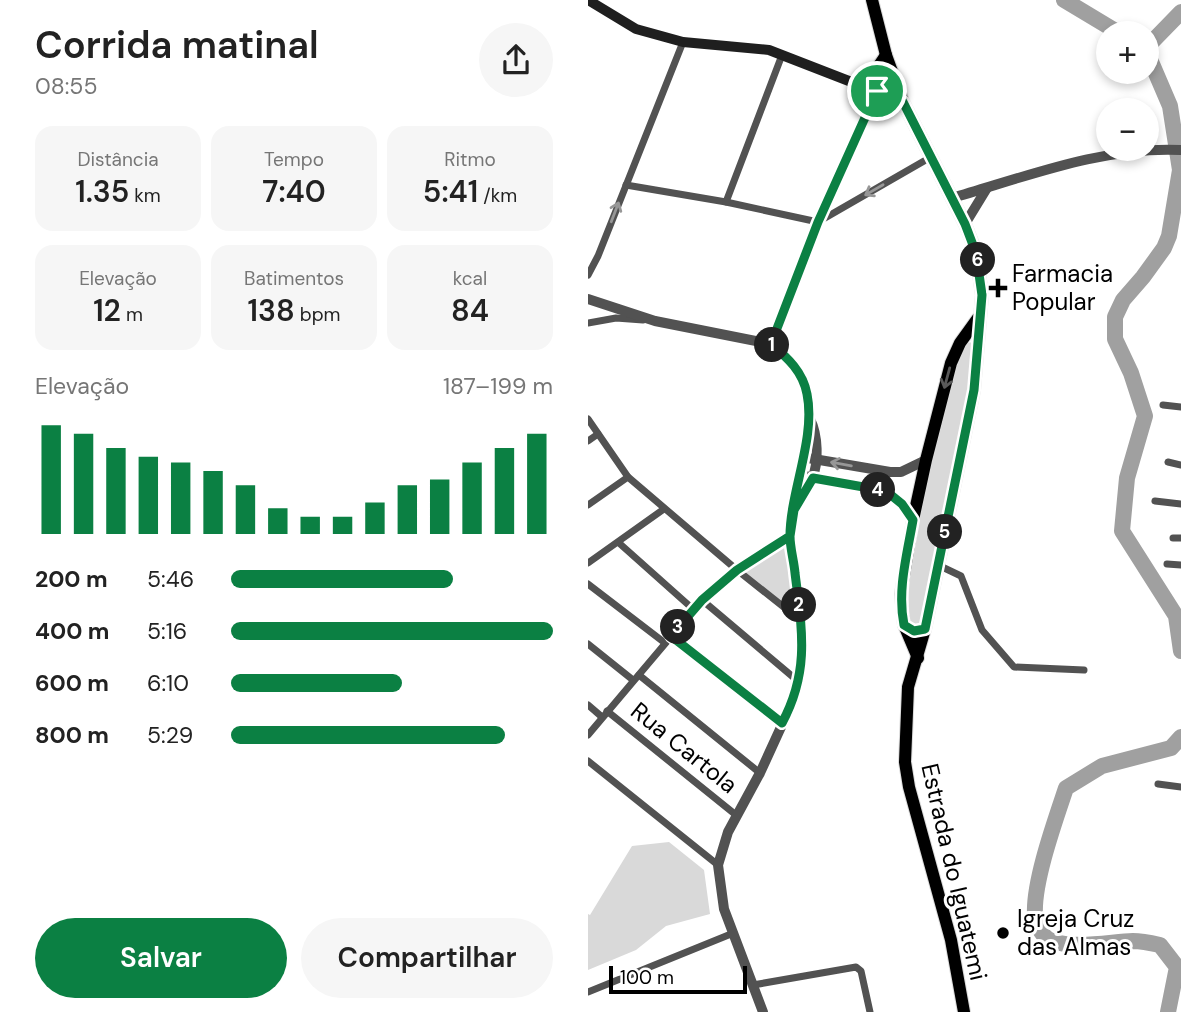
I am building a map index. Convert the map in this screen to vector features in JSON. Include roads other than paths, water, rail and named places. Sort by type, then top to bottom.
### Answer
[{"type":"main road","points":[[588,0],[628,25],[683,42],[764,48],[903,102]]},
{"type":"main road","name":"Estrada do Iguatemi","points":[[872,0],[886,55],[903,102],[965,224],[980,269],[982,295],[974,390],[925,629],[908,687],[905,762],[918,827],[951,940],[964,1012]]},
{"type":"main road","points":[[858,83],[874,73],[886,55]]},
{"type":"main road","points":[[918,659],[904,625],[901,594],[913,520],[949,371],[960,343],[978,318]]},
{"type":"main road","points":[[960,343],[970,342],[978,348]]},
{"type":"main road","points":[[904,625],[914,631],[925,629]]},
{"type":"street","points":[[588,275],[683,42]]},
{"type":"street","points":[[726,202],[782,54]]},
{"type":"street","points":[[771,344],[818,222],[877,91]]},
{"type":"street","points":[[952,198],[1095,159],[1176,149]]},
{"type":"street","points":[[626,185],[726,202],[818,222],[930,157]]},
{"type":"street","points":[[965,224],[988,188]]},
{"type":"street","points":[[588,255],[598,256]]},
{"type":"street","points":[[588,299],[655,321]]},
{"type":"street","points":[[588,323],[615,318],[655,321],[771,344],[790,360],[802,377],[809,403],[809,418],[790,536],[802,650],[799,682],[793,703],[760,773],[736,815],[718,865],[720,895],[731,934],[763,1012]]},
{"type":"street","points":[[1163,405],[1181,407]]},
{"type":"street","points":[[794,510],[813,478],[817,459],[814,430],[809,418]]},
{"type":"street","points":[[588,419],[628,477],[800,620]]},
{"type":"street","points":[[588,441],[598,434]]},
{"type":"street","points":[[802,457],[890,472],[901,472],[926,460]]},
{"type":"street","points":[[1168,462],[1181,465]]},
{"type":"street","points":[[886,491],[892,487],[894,481],[890,472]]},
{"type":"street","points":[[799,475],[886,491],[902,504],[913,520]]},
{"type":"street","points":[[588,505],[628,477]]},
{"type":"street","points":[[1155,501],[1181,504]]},
{"type":"street","points":[[588,564],[664,509]]},
{"type":"street","points":[[588,735],[702,600],[737,570],[790,536]]},
{"type":"street","points":[[619,543],[693,609]]},
{"type":"street","points":[[1167,564],[1181,565]]},
{"type":"street","points":[[938,565],[961,576],[982,630],[1014,667],[1084,670]]},
{"type":"street","points":[[588,584],[782,723]]},
{"type":"street","points":[[702,600],[799,682]]},
{"type":"street","points":[[588,644],[760,773]]},
{"type":"street","name":"Rua Cartola","points":[[588,705],[605,714],[736,815]]},
{"type":"street","points":[[588,761],[718,865]]},
{"type":"street","points":[[1158,784],[1181,787]]},
{"type":"street","points":[[588,992],[731,934]]},
{"type":"street","points":[[753,985],[858,967],[870,1012]]},
{"type":"waterway","points":[[1064,0],[1099,21]]},
{"type":"waterway","points":[[1159,35],[1181,12]]},
{"type":"waterway","points":[[1159,80],[1170,106],[1180,170],[1169,236],[1164,248],[1123,300],[1115,317],[1115,339],[1131,373],[1145,416],[1127,478],[1122,531],[1176,616],[1181,651]]},
{"type":"waterway","points":[[1168,1012],[1177,967],[1160,945],[1136,941],[1081,945],[1052,941],[1045,937],[1035,919],[1035,901],[1046,852],[1066,788],[1102,766],[1171,748],[1181,737]]},
{"type":"place","name":"Farmacia Popular","points":[[998,288]]},
{"type":"place","name":"Igreja Cruz das Almas","points":[[1003,933]]}]
